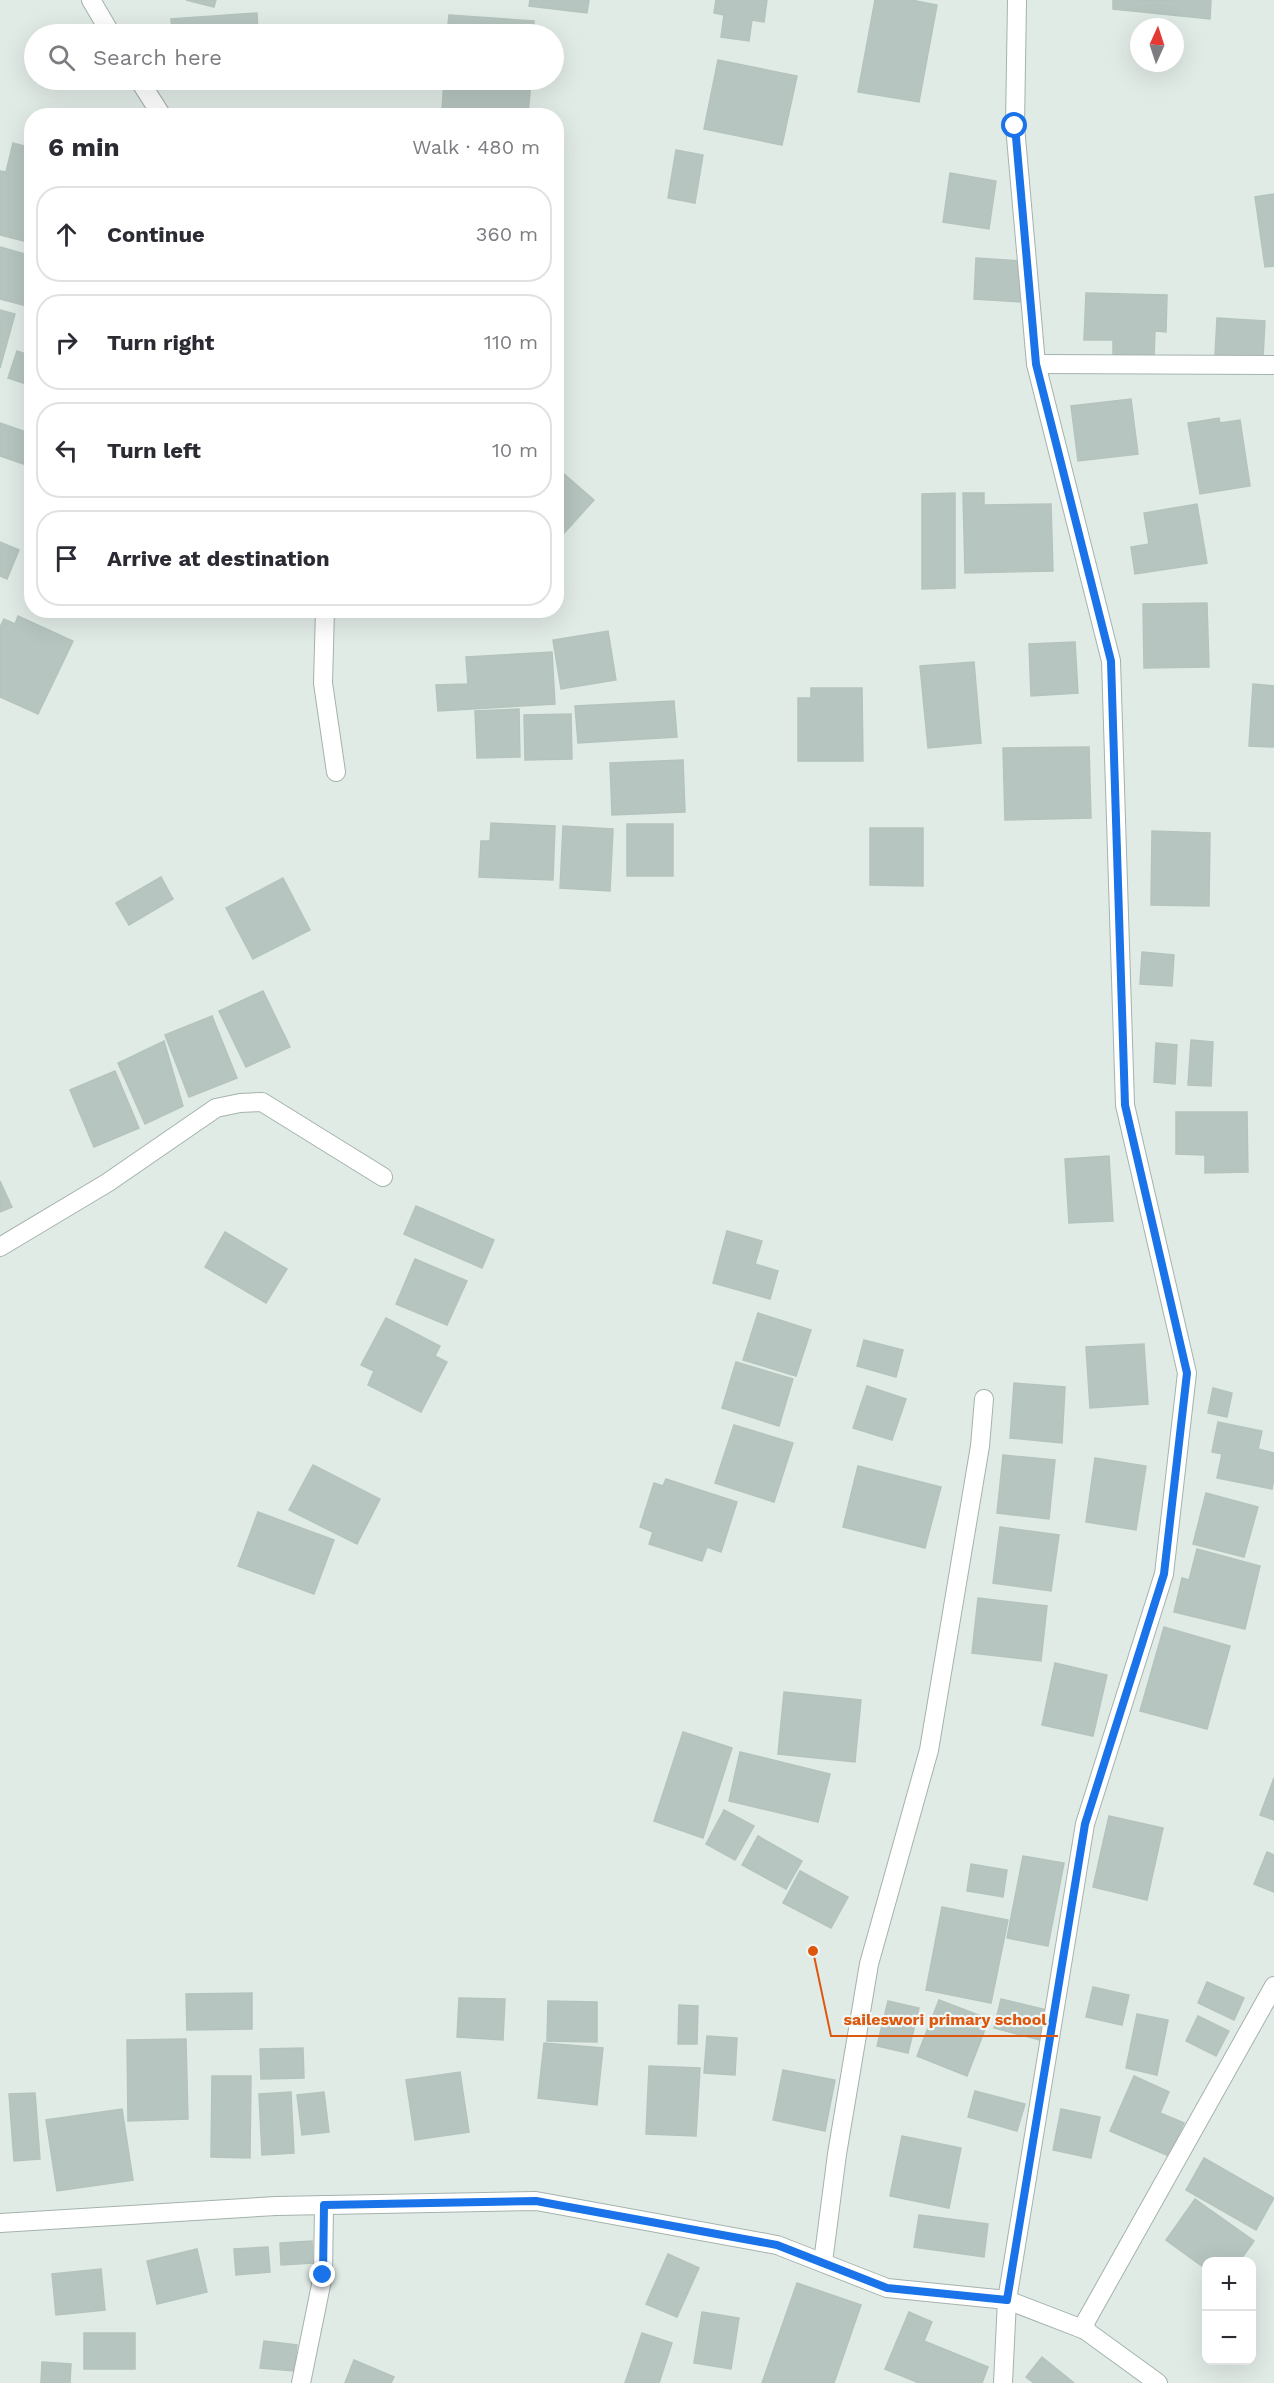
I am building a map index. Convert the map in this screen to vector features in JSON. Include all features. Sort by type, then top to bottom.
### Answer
[{"type":"street","points":[[91,0],[105,24]]},
{"type":"street","points":[[1004,2383],[1007,2300],[1085,1824],[1164,1574],[1187,1373],[1125,1105],[1111,661],[1036,364],[1015,126],[1017,0]]},
{"type":"street","points":[[145,90],[157,108]]},
{"type":"street","points":[[1036,364],[1274,365]]},
{"type":"street","points":[[326,618],[322,683],[336,772]]},
{"type":"street","points":[[0,1247],[107,1183],[216,1108],[240,1103],[262,1102],[383,1177]]},
{"type":"street","points":[[823,2262],[837,2154],[868,1964],[929,1750],[980,1446],[984,1399]]},
{"type":"street","points":[[1085,2330],[1086,2320],[1274,1986]]},
{"type":"street","points":[[0,2223],[276,2206],[536,2201],[777,2245],[887,2288],[1007,2300],[1085,2330],[1158,2383]]},
{"type":"street","points":[[301,2383],[323,2275],[324,2205]]},
{"type":"building","points":[[186,0],[216,0],[214,7]]},
{"type":"building","points":[[530,0],[589,0],[587,13],[529,6]]},
{"type":"building","points":[[716,0],[767,0],[764,22],[752,20],[749,41],[721,37],[724,15],[714,13]]},
{"type":"building","points":[[875,0],[911,0],[937,5],[919,102],[858,92]]},
{"type":"building","points":[[1113,0],[1211,0],[1210,19],[1113,9]]},
{"type":"building","points":[[257,13],[258,24],[171,24],[171,19]]},
{"type":"building","points":[[449,15],[534,21],[534,24],[448,24]]},
{"type":"building","points":[[718,60],[797,76],[782,145],[704,129]]},
{"type":"building","points":[[443,90],[530,90],[529,108],[442,108]]},
{"type":"building","points":[[13,143],[24,146],[24,241],[0,235],[0,171],[6,172]]},
{"type":"building","points":[[676,150],[703,155],[695,203],[668,198]]},
{"type":"building","points":[[950,173],[996,181],[989,229],[943,222]]},
{"type":"building","points":[[1274,194],[1274,266],[1265,267],[1255,197]]},
{"type":"building","points":[[0,247],[24,254],[24,305],[0,299]]},
{"type":"building","points":[[976,258],[1023,261],[1020,302],[974,299]]},
{"type":"building","points":[[1086,293],[1167,295],[1166,332],[1155,331],[1154,357],[1113,357],[1113,340],[1084,340]]},
{"type":"building","points":[[0,310],[15,314],[0,368]]},
{"type":"building","points":[[1217,318],[1265,321],[1263,358],[1215,355]]},
{"type":"building","points":[[17,351],[24,353],[24,383],[8,378]]},
{"type":"building","points":[[1131,399],[1138,454],[1078,461],[1071,406]]},
{"type":"building","points":[[1219,418],[1220,423],[1240,420],[1250,486],[1200,494],[1188,423]]},
{"type":"building","points":[[0,423],[24,431],[24,464],[0,456]]},
{"type":"building","points":[[564,474],[594,500],[564,533]]},
{"type":"building","points":[[955,493],[955,588],[922,589],[922,494]]},
{"type":"building","points":[[963,493],[984,493],[984,505],[1051,504],[1053,571],[965,573]]},
{"type":"building","points":[[1197,504],[1207,563],[1135,574],[1131,547],[1149,544],[1144,513]]},
{"type":"building","points":[[0,542],[19,550],[7,579],[0,576]]},
{"type":"building","points":[[1207,603],[1209,667],[1144,668],[1143,604]]},
{"type":"building","points":[[18,616],[73,641],[38,714],[0,697],[0,627],[4,619],[15,624]]},
{"type":"building","points":[[608,631],[616,680],[561,689],[553,640]]},
{"type":"building","points":[[1075,642],[1078,693],[1031,696],[1029,644]]},
{"type":"building","points":[[552,652],[555,704],[438,711],[436,685],[468,684],[466,657]]},
{"type":"building","points":[[974,662],[981,743],[928,748],[920,666]]},
{"type":"building","points":[[1253,684],[1274,686],[1274,747],[1249,746]]},
{"type":"building","points":[[811,688],[862,688],[863,761],[798,761],[798,698],[811,698]]},
{"type":"building","points":[[674,701],[677,737],[578,743],[575,706]]},
{"type":"building","points":[[519,709],[520,757],[477,758],[475,711]]},
{"type":"building","points":[[571,714],[572,759],[525,760],[524,715]]},
{"type":"building","points":[[1089,747],[1091,818],[1005,820],[1003,748]]},
{"type":"building","points":[[683,760],[685,812],[612,815],[610,763]]},
{"type":"building","points":[[491,823],[555,826],[553,880],[479,877],[481,841],[490,841]]},
{"type":"building","points":[[627,824],[673,824],[673,876],[627,876]]},
{"type":"building","points":[[563,826],[613,829],[610,891],[560,888]]},
{"type":"building","points":[[870,828],[923,828],[923,886],[870,885]]},
{"type":"building","points":[[1152,831],[1210,833],[1209,906],[1151,905]]},
{"type":"building","points":[[161,877],[173,899],[129,925],[116,903]]},
{"type":"building","points":[[283,878],[310,930],[253,959],[226,908]]},
{"type":"building","points":[[1142,952],[1174,955],[1172,986],[1140,984]]},
{"type":"building","points":[[263,991],[290,1047],[246,1067],[219,1011]]},
{"type":"building","points":[[212,1016],[237,1078],[189,1097],[165,1035]]},
{"type":"building","points":[[1191,1040],[1213,1042],[1211,1086],[1188,1085]]},
{"type":"building","points":[[164,1041],[183,1106],[145,1124],[118,1063]]},
{"type":"building","points":[[1156,1043],[1177,1045],[1175,1084],[1154,1082]]},
{"type":"building","points":[[115,1071],[139,1128],[94,1147],[70,1090]]},
{"type":"building","points":[[1176,1112],[1247,1112],[1248,1172],[1205,1173],[1205,1155],[1176,1154]]},
{"type":"building","points":[[1109,1156],[1113,1221],[1069,1223],[1065,1159]]},
{"type":"building","points":[[0,1181],[12,1207],[0,1212]]},
{"type":"building","points":[[416,1206],[494,1240],[482,1268],[404,1234]]},
{"type":"building","points":[[727,1231],[762,1241],[755,1264],[778,1271],[770,1299],[713,1283]]},
{"type":"building","points":[[225,1232],[287,1269],[266,1303],[205,1267]]},
{"type":"building","points":[[415,1259],[467,1281],[447,1325],[396,1304]]},
{"type":"building","points":[[758,1313],[811,1330],[796,1376],[743,1360]]},
{"type":"building","points":[[386,1318],[440,1346],[435,1356],[447,1362],[421,1412],[368,1385],[374,1371],[361,1365]]},
{"type":"building","points":[[864,1340],[903,1350],[896,1377],[857,1366]]},
{"type":"building","points":[[1144,1344],[1148,1404],[1090,1408],[1086,1347]]},
{"type":"building","points":[[736,1362],[793,1379],[779,1426],[722,1408]]},
{"type":"building","points":[[1014,1383],[1065,1387],[1062,1443],[1010,1438]]},
{"type":"building","points":[[867,1386],[906,1399],[892,1440],[853,1428]]},
{"type":"building","points":[[1213,1388],[1232,1393],[1227,1417],[1208,1413]]},
{"type":"building","points":[[1218,1422],[1262,1431],[1258,1449],[1274,1453],[1272,1489],[1217,1478],[1222,1454],[1212,1452]]},
{"type":"building","points":[[734,1425],[793,1443],[774,1502],[715,1483]]},
{"type":"building","points":[[1003,1455],[1055,1460],[1049,1519],[997,1513]]},
{"type":"building","points":[[1095,1458],[1146,1466],[1136,1530],[1086,1522]]},
{"type":"building","points":[[313,1465],[380,1499],[357,1544],[289,1510]]},
{"type":"building","points":[[858,1466],[941,1487],[925,1548],[843,1527]]},
{"type":"building","points":[[666,1479],[737,1502],[721,1552],[707,1547],[702,1561],[649,1544],[653,1532],[640,1527],[654,1483],[663,1486]]},
{"type":"building","points":[[1206,1493],[1258,1507],[1244,1557],[1193,1544]]},
{"type":"building","points":[[258,1512],[334,1540],[314,1594],[238,1566]]},
{"type":"building","points":[[1000,1527],[1059,1535],[1051,1591],[993,1583]]},
{"type":"building","points":[[1197,1549],[1260,1566],[1245,1629],[1174,1612],[1182,1578],[1189,1580]]},
{"type":"building","points":[[978,1598],[1047,1606],[1041,1661],[972,1653]]},
{"type":"building","points":[[1164,1627],[1230,1646],[1207,1729],[1140,1711]]},
{"type":"building","points":[[1055,1663],[1107,1675],[1093,1736],[1042,1725]]},
{"type":"building","points":[[784,1692],[861,1700],[855,1762],[778,1754]]},
{"type":"building","points":[[683,1732],[732,1748],[703,1838],[654,1821]]},
{"type":"building","points":[[740,1752],[830,1774],[818,1822],[729,1801]]},
{"type":"building","points":[[1274,1778],[1274,1820],[1260,1815]]},
{"type":"building","points":[[724,1810],[754,1826],[735,1860],[706,1844]]},
{"type":"building","points":[[1109,1816],[1163,1828],[1147,1900],[1093,1887]]},
{"type":"building","points":[[758,1836],[802,1861],[786,1889],[742,1865]]},
{"type":"building","points":[[1267,1852],[1274,1855],[1274,1892],[1254,1884]]},
{"type":"building","points":[[1023,1856],[1064,1863],[1048,1946],[1007,1938]]},
{"type":"building","points":[[971,1864],[1007,1870],[1003,1897],[967,1891]]},
{"type":"building","points":[[800,1871],[848,1897],[831,1928],[783,1903]]},
{"type":"building","points":[[942,1907],[1008,1920],[991,2003],[926,1990]]},
{"type":"building","points":[[1207,1982],[1244,1998],[1234,2020],[1198,2003]]},
{"type":"building","points":[[1093,1987],[1129,1995],[1122,2025],[1086,2017]]},
{"type":"building","points":[[252,1993],[252,2029],[187,2030],[186,1994]]},
{"type":"building","points":[[459,1998],[505,1999],[503,2040],[457,2037]]},
{"type":"building","points":[[1001,1999],[1047,2010],[1040,2040],[994,2028]]},
{"type":"building","points":[[939,2000],[989,2019],[967,2076],[917,2056]]},
{"type":"building","points":[[548,2001],[597,2002],[597,2042],[547,2041]]},
{"type":"building","points":[[888,2001],[919,2008],[908,2053],[877,2046]]},
{"type":"building","points":[[679,2005],[698,2006],[697,2044],[678,2044]]},
{"type":"building","points":[[1137,2014],[1168,2020],[1157,2075],[1126,2068]]},
{"type":"building","points":[[1198,2016],[1229,2031],[1216,2056],[1186,2041]]},
{"type":"building","points":[[707,2036],[737,2038],[735,2075],[704,2073]]},
{"type":"building","points":[[186,2039],[188,2119],[128,2121],[127,2040]]},
{"type":"building","points":[[544,2043],[603,2048],[597,2105],[538,2098]]},
{"type":"building","points":[[303,2048],[304,2078],[261,2079],[260,2049]]},
{"type":"building","points":[[649,2066],[700,2068],[696,2136],[646,2134]]},
{"type":"building","points":[[783,2070],[835,2080],[825,2131],[773,2120]]},
{"type":"building","points":[[460,2072],[469,2132],[415,2140],[406,2080]]},
{"type":"building","points":[[212,2076],[251,2076],[250,2158],[211,2157]]},
{"type":"building","points":[[1134,2076],[1169,2092],[1160,2113],[1184,2123],[1169,2156],[1110,2131]]},
{"type":"building","points":[[975,2091],[1025,2104],[1017,2131],[968,2117]]},
{"type":"building","points":[[291,2092],[294,2153],[262,2155],[259,2094]]},
{"type":"building","points":[[324,2092],[329,2132],[302,2135],[297,2095]]},
{"type":"building","points":[[35,2093],[40,2159],[14,2161],[9,2094]]},
{"type":"building","points":[[122,2109],[133,2180],[57,2191],[46,2120]]},
{"type":"building","points":[[1061,2109],[1100,2117],[1091,2158],[1053,2150]]},
{"type":"building","points":[[902,2136],[961,2148],[949,2208],[890,2196]]},
{"type":"building","points":[[1204,2158],[1274,2198],[1256,2230],[1186,2190]]},
{"type":"building","points":[[1195,2199],[1254,2241],[1243,2257],[1202,2257],[1202,2266],[1166,2240]]},
{"type":"building","points":[[919,2215],[988,2224],[984,2257],[914,2247]]},
{"type":"building","points":[[312,2241],[313,2263],[281,2265],[280,2243]]},
{"type":"building","points":[[268,2247],[270,2272],[236,2275],[234,2249]]},
{"type":"building","points":[[197,2249],[207,2292],[157,2304],[147,2261]]},
{"type":"building","points":[[668,2254],[699,2268],[677,2317],[646,2304]]},
{"type":"building","points":[[101,2269],[105,2310],[56,2315],[52,2274]]},
{"type":"building","points":[[797,2283],[861,2305],[834,2383],[762,2383]]},
{"type":"building","points":[[702,2312],[739,2318],[731,2369],[694,2363]]},
{"type":"building","points":[[909,2312],[932,2322],[924,2341],[988,2367],[982,2383],[919,2383],[885,2369]]},
{"type":"building","points":[[84,2333],[135,2333],[135,2369],[84,2369]]},
{"type":"building","points":[[642,2333],[672,2343],[659,2383],[625,2383]]},
{"type":"building","points":[[264,2341],[297,2345],[294,2371],[260,2368]]},
{"type":"building","points":[[1042,2357],[1074,2383],[1034,2383],[1026,2377]]},
{"type":"building","points":[[354,2360],[394,2377],[391,2383],[345,2383]]},
{"type":"building","points":[[42,2362],[71,2364],[70,2383],[41,2383]]},
{"type":"place","name":"saileswori primary school","points":[[813,1951]]},
{"type":"route","points":[[323,2275],[324,2205],[536,2201],[777,2245],[887,2288],[1007,2300],[1085,1824],[1164,1574],[1187,1373],[1125,1105],[1111,661],[1036,364],[1015,126]]}]
